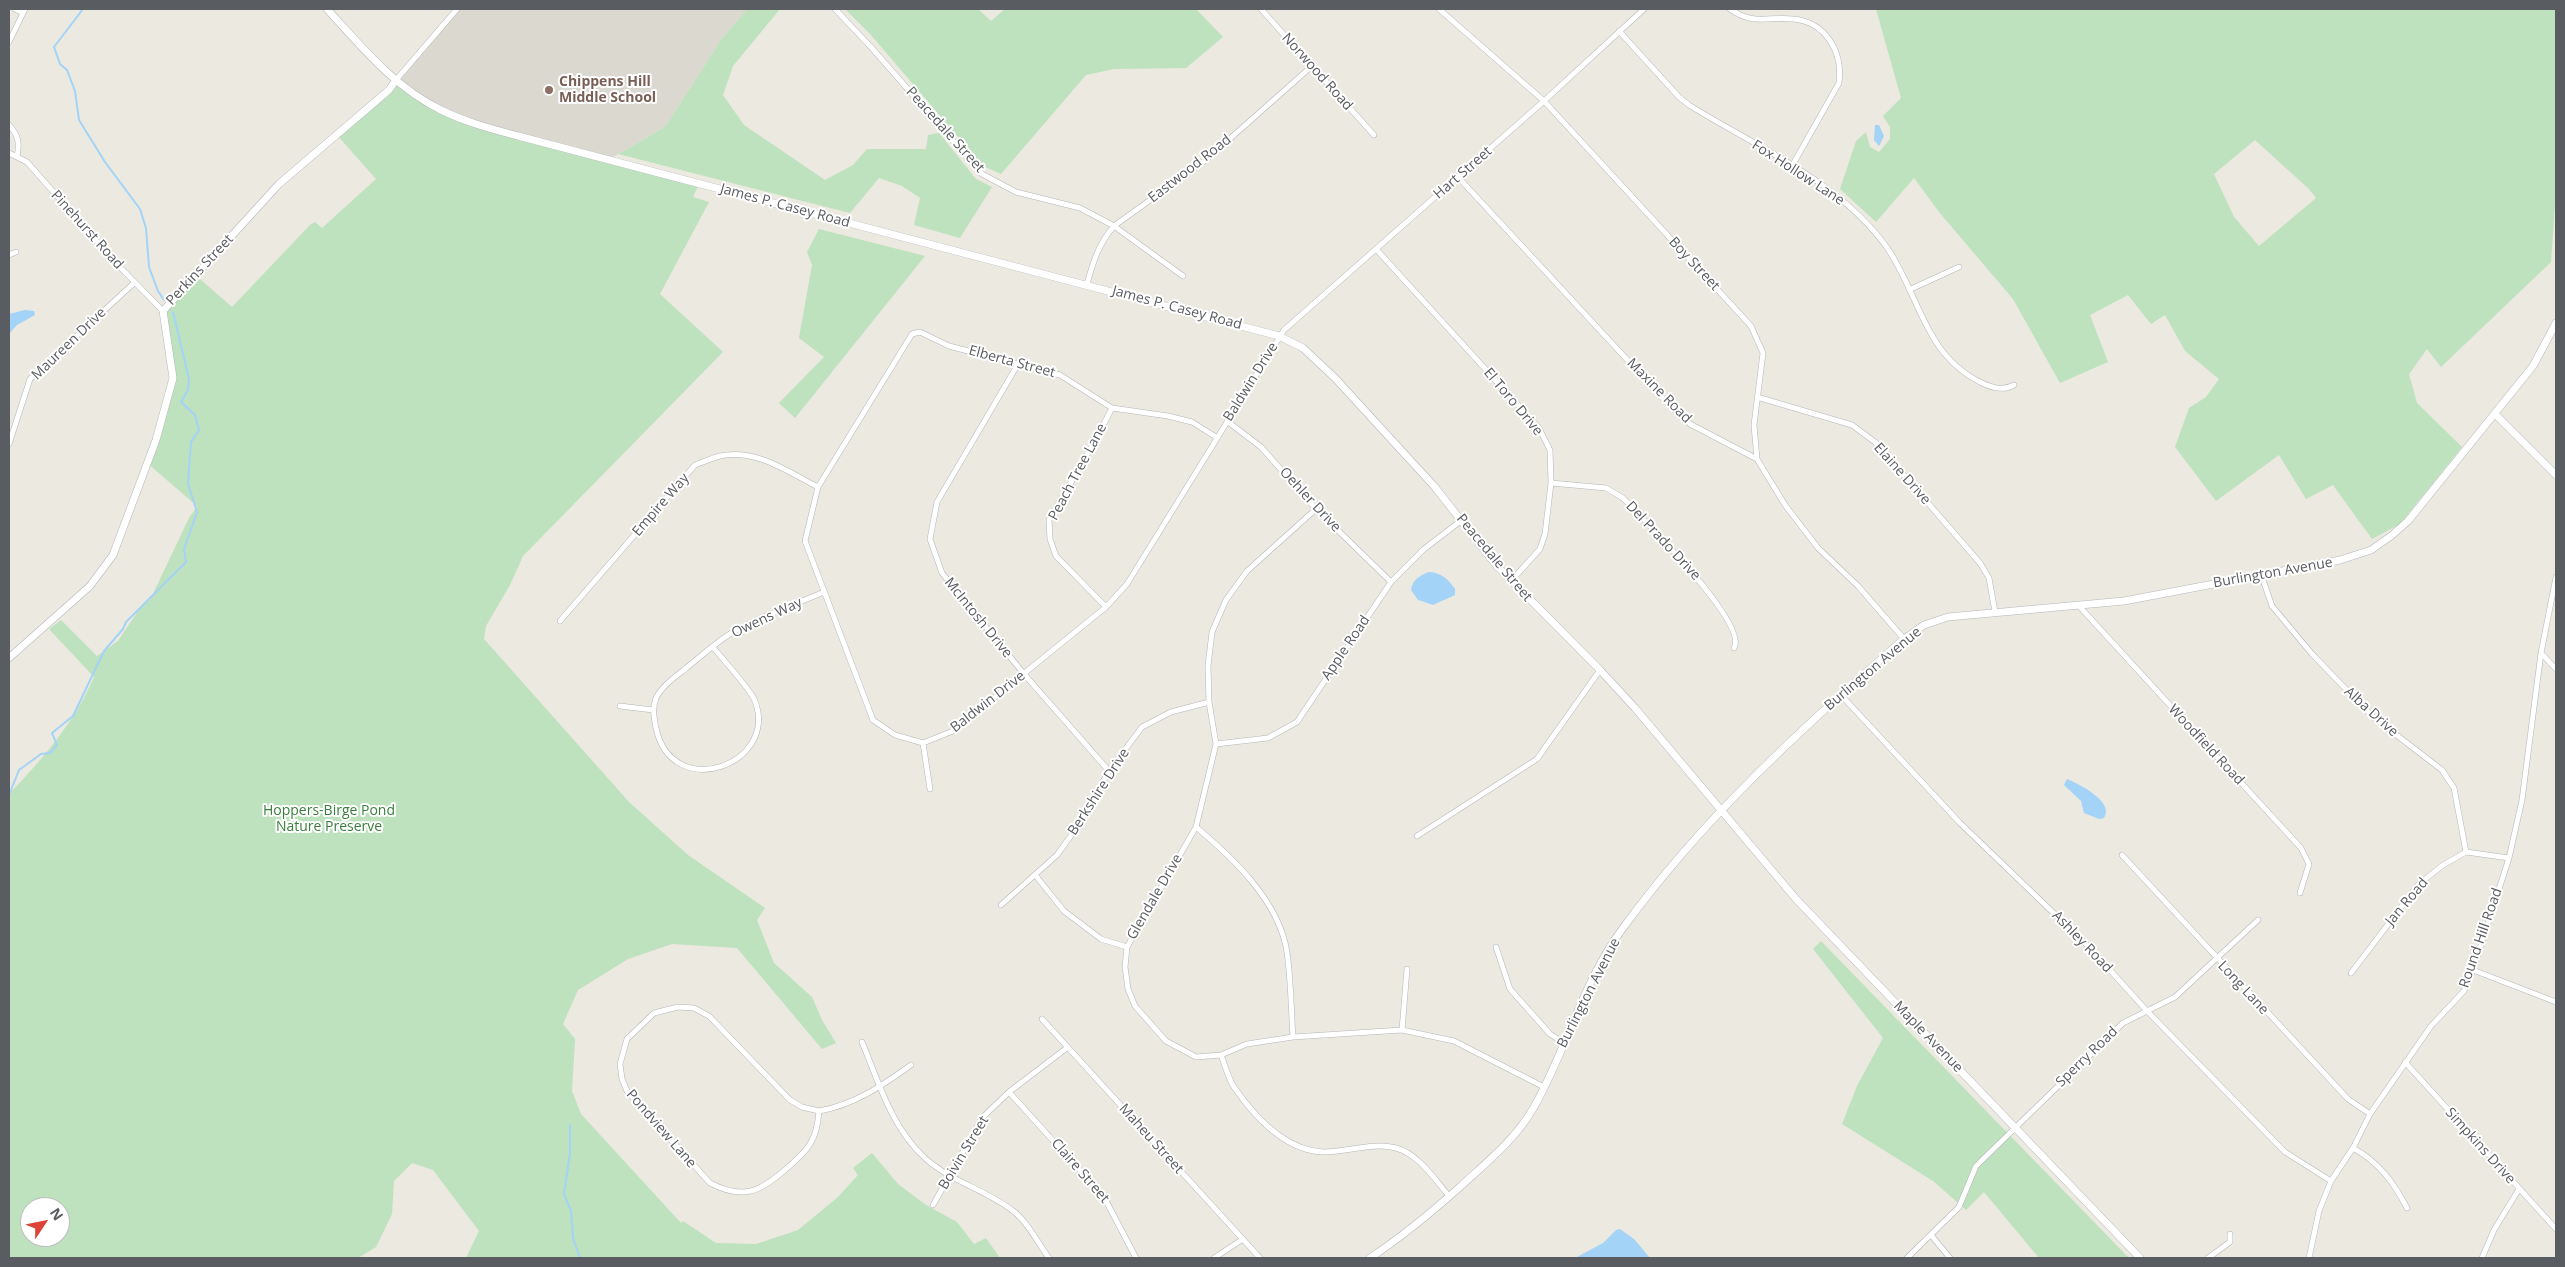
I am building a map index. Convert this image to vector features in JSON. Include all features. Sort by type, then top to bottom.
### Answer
[{"type":"main road","name":"James P. Casey Road","points":[[327,9],[396,80],[442,111],[485,127],[1279,336]]},
{"type":"main road","name":"Perkins Street","points":[[9,658],[90,586],[112,555],[156,440],[171,386],[171,356],[163,310],[279,184],[389,90],[396,80]]},
{"type":"main road","name":"Burlington Avenue","points":[[1370,1258],[1408,1233],[1450,1197],[1506,1144],[1526,1120],[1610,947],[1622,928],[1723,810],[1772,758],[1904,639],[1924,626],[1942,618],[2124,601],[2355,557],[2382,543],[2414,514],[2533,366],[2556,323]]},
{"type":"main road","name":"Peacedale Street","points":[[1279,336],[1304,348],[1336,378],[1462,520],[1510,581],[1600,670],[1723,810]]},
{"type":"main road","points":[[2495,414],[2556,475]]},
{"type":"main road","name":"Maple Avenue","points":[[1723,810],[1796,899],[2140,1258]]},
{"type":"street","points":[[9,42],[24,11],[15,9]]},
{"type":"street","name":"Perkins Street","points":[[396,80],[457,9]]},
{"type":"street","name":"Peacedale Street","points":[[835,9],[872,47],[982,174],[1016,192],[1080,208],[1114,226],[1183,276]]},
{"type":"street","name":"Norwood Road","points":[[1261,9],[1374,135]]},
{"type":"street","name":"Boy Street","points":[[1439,9],[1544,101],[1751,326],[1763,353],[1754,425],[1757,459]]},
{"type":"street","name":"Hart Street","points":[[1279,336],[1293,320],[1458,178],[1644,9]]},
{"type":"street","points":[[1730,9],[1748,18],[1762,21],[1791,18],[1809,22],[1830,39],[1839,59],[1839,83],[1792,166]]},
{"type":"street","name":"Fox Hollow Lane","points":[[1619,32],[1679,97],[1689,105],[1792,166],[1835,194],[1862,218],[1888,250],[1911,289],[1930,335],[1941,352],[1954,365],[1970,377],[1988,385],[2005,390],[2014,385]]},
{"type":"street","name":"Eastwood Road","points":[[1087,284],[1094,257],[1114,226],[1207,159],[1312,66]]},
{"type":"street","points":[[9,125],[17,135],[19,145],[17,156]]},
{"type":"street","name":"Pinehurst Road","points":[[9,153],[17,156],[31,168],[134,282],[163,310]]},
{"type":"street","name":"Maxine Road","points":[[1458,178],[1670,406],[1690,424],[1757,459]]},
{"type":"street","name":"El Toro Drive","points":[[1376,249],[1539,428],[1550,450],[1551,483],[1545,534],[1540,549],[1510,581]]},
{"type":"street","points":[[9,255],[16,252]]},
{"type":"street","points":[[1911,289],[1959,267]]},
{"type":"street","name":"Maureen Drive","points":[[9,444],[30,379],[134,282]]},
{"type":"street","name":"Elberta Street","points":[[818,487],[907,339],[916,332],[949,346],[1060,374],[1112,408],[1168,416],[1192,422],[1216,437]]},
{"type":"street","name":"Baldwin Drive","points":[[923,743],[953,731],[1106,606],[1127,584],[1279,336]]},
{"type":"street","name":"McIntosh Drive","points":[[1018,364],[937,502],[930,539],[942,574],[1024,674],[1109,771]]},
{"type":"street","name":"Elaine Drive","points":[[1757,397],[1852,425],[1875,442],[1980,563],[1989,578],[1995,612]]},
{"type":"street","name":"Peach Tree Lane","points":[[1106,606],[1056,556],[1050,539],[1049,520],[1096,442],[1112,408]]},
{"type":"street","name":"Oehler Drive","points":[[1226,421],[1261,446],[1316,509],[1391,582]]},
{"type":"street","name":"Empire Way","points":[[560,622],[695,465],[720,456],[745,454],[765,460],[818,487]]},
{"type":"street","points":[[1757,459],[1785,505],[1818,548],[1858,586],[1904,639]]},
{"type":"street","name":"Del Prado Drive","points":[[1551,483],[1606,488],[1623,498],[1708,590],[1735,635],[1736,644],[1734,648]]},
{"type":"street","points":[[818,487],[805,542],[873,720],[895,735],[923,743],[930,789]]},
{"type":"street","name":"Glendale Drive","points":[[1316,509],[1246,571],[1226,600],[1212,632],[1208,666],[1209,702],[1216,744],[1196,826],[1127,946],[1125,967],[1128,989],[1135,1006],[1143,1018],[1166,1041],[1196,1057],[1221,1055],[1247,1044],[1293,1037],[1402,1030],[1454,1042],[1544,1086]]},
{"type":"street","name":"Apple Road","points":[[1216,744],[1268,738],[1297,722],[1391,582],[1424,549],[1462,520]]},
{"type":"street","name":"Alba Drive","points":[[2261,574],[2272,606],[2312,654],[2373,717],[2442,770],[2454,788],[2466,852]]},
{"type":"street","name":"Round Hill Road","points":[[2308,1258],[2319,1210],[2331,1181],[2353,1148],[2370,1114],[2431,1026],[2464,991],[2473,970],[2508,858],[2522,800],[2541,653],[2556,577]]},
{"type":"street","name":"Owens Way","points":[[653,710],[657,697],[666,684],[712,647],[740,628],[824,592]]},
{"type":"street","name":"Woodfield Road","points":[[2079,606],[2301,848],[2309,864],[2300,893]]},
{"type":"street","points":[[620,706],[653,710],[658,738],[671,758],[688,769],[717,769],[734,762],[751,744],[759,724],[755,700],[712,647]]},
{"type":"street","points":[[2541,653],[2556,669]]},
{"type":"street","points":[[1417,836],[1537,759],[1600,670]]},
{"type":"street","name":"Ashley Road","points":[[1841,695],[1960,823],[2090,948],[2147,1011],[2285,1152],[2331,1181]]},
{"type":"street","name":"Berkshire Drive","points":[[1001,905],[1036,876],[1057,855],[1075,830],[1109,771],[1142,727],[1171,712],[1209,702]]},
{"type":"street","points":[[1196,826],[1233,858],[1270,906],[1286,950],[1293,1037]]},
{"type":"street","points":[[2466,852],[2508,858]]},
{"type":"street","name":"Jan Road","points":[[2351,973],[2418,884],[2442,865],[2466,852]]},
{"type":"street","name":"Long Lane","points":[[2122,855],[2216,959],[2348,1099],[2370,1114]]},
{"type":"street","points":[[1036,876],[1064,911],[1101,939],[1127,946]]},
{"type":"street","name":"Sperry Road","points":[[1907,1258],[1958,1207],[1976,1166],[2123,1023],[2175,997],[2258,920]]},
{"type":"street","points":[[1496,947],[1510,989],[1550,1034],[1564,1043]]},
{"type":"street","points":[[1402,1030],[1407,969]]},
{"type":"street","points":[[2473,970],[2556,1002]]},
{"type":"street","name":"Pondview Lane","points":[[678,1007],[694,1008],[709,1016],[790,1100],[802,1107],[819,1111],[818,1132],[811,1145],[772,1181],[761,1189],[749,1192],[724,1190],[710,1183],[698,1172],[626,1091],[621,1071],[622,1053],[627,1039],[654,1014],[678,1007]]},
{"type":"street","name":"Maheu Street","points":[[1042,1019],[1260,1258]]},
{"type":"street","points":[[862,1042],[880,1087],[905,1136],[926,1159],[950,1176],[1013,1210],[1049,1258]]},
{"type":"street","name":"Boivin Street","points":[[933,1205],[982,1118],[1009,1092],[1068,1046]]},
{"type":"street","points":[[1221,1055],[1233,1086],[1272,1131],[1298,1147],[1323,1152],[1376,1146],[1398,1149],[1421,1163],[1450,1197]]},
{"type":"street","name":"Simpkins Drive","points":[[2405,1062],[2556,1229]]},
{"type":"street","points":[[819,1111],[832,1109],[880,1087],[912,1065]]},
{"type":"street","name":"Claire Street","points":[[1009,1092],[1104,1197],[1136,1258]]},
{"type":"street","points":[[2353,1148],[2368,1156],[2393,1182],[2407,1208]]},
{"type":"street","points":[[2482,1258],[2494,1230],[2519,1189]]},
{"type":"street","points":[[2208,1258],[2230,1242],[2230,1234]]},
{"type":"street","points":[[1931,1235],[1950,1258]]},
{"type":"street","points":[[1214,1258],[1243,1239]]},
{"type":"shaded area","name":"Chippens Hill Middle School","points":[[457,9],[747,9],[721,40],[665,127],[609,159],[518,136],[442,111],[396,80]]},
{"type":"green space","points":[[747,9],[780,9],[733,66],[723,95],[744,125],[825,180],[853,165],[867,149],[926,149],[928,135],[939,133],[976,179],[992,187],[960,238],[914,225],[920,198],[902,186],[879,178],[850,213],[618,154],[665,127],[721,40]]},
{"type":"green space","points":[[845,9],[978,9],[991,21],[1005,9],[1196,9],[1223,37],[1186,68],[1114,69],[1086,75],[1001,174],[983,166],[871,35]]},
{"type":"green space","points":[[1876,9],[2556,9],[2556,189],[2551,262],[2441,367],[2427,349],[2409,374],[2417,403],[2462,447],[2400,524],[2372,539],[2333,485],[2306,499],[2279,455],[2216,501],[2175,447],[2189,408],[2206,397],[2219,379],[2185,351],[2165,315],[2151,324],[2128,295],[2090,315],[2108,362],[2060,383],[2013,299],[1939,212],[1914,178],[1876,222],[1840,189],[1856,141],[1866,132],[1870,147],[1879,152],[1890,139],[1890,127],[1883,116],[1901,98]],"holes":[[[2255,140],[2309,189],[2316,198],[2259,246],[2234,217],[2214,174]]]},
{"type":"green space","name":"Hoppers-Birge Pond Nature Preserve","points":[[396,80],[423,100],[485,127],[699,184],[693,197],[709,202],[660,294],[723,352],[523,556],[510,585],[486,626],[484,639],[629,802],[688,855],[765,908],[757,920],[774,963],[812,997],[822,1020],[836,1043],[822,1049],[737,948],[672,944],[628,959],[578,990],[563,1024],[575,1039],[572,1091],[581,1114],[681,1223],[683,1221],[716,1243],[756,1244],[798,1230],[838,1197],[858,1175],[853,1168],[872,1153],[898,1184],[926,1205],[957,1222],[974,1244],[986,1238],[1000,1258],[466,1258],[479,1231],[433,1170],[412,1163],[394,1181],[392,1214],[376,1247],[358,1258],[9,1258],[9,794],[34,767],[68,724],[94,677],[49,629],[61,620],[97,656],[118,641],[140,608],[150,600],[189,518],[197,506],[147,463],[173,378],[163,311],[193,279],[197,282],[200,279],[232,307],[310,225],[315,222],[322,228],[376,179],[336,134]]},
{"type":"green space","points":[[819,229],[925,256],[795,418],[779,403],[824,357],[799,338],[812,265],[807,252]]},
{"type":"green space","points":[[1821,941],[2129,1258],[2039,1258],[1984,1192],[1966,1210],[1933,1181],[1842,1124],[1857,1086],[1883,1038],[1813,949]]},
{"type":"water","points":[[1875,125],[1879,125],[1884,136],[1879,146],[1874,140]]},
{"type":"water","points":[[25,310],[34,311],[35,315],[17,325],[9,334],[9,314]]},
{"type":"water","points":[[1429,572],[1441,575],[1447,579],[1455,589],[1455,595],[1433,605],[1418,600],[1411,590],[1413,583],[1417,578]]},
{"type":"water","points":[[2067,779],[2087,789],[2100,800],[2105,806],[2104,818],[2099,819],[2084,813],[2081,801],[2064,785]]},
{"type":"water","points":[[1620,1229],[1634,1239],[1650,1258],[1575,1258],[1603,1243],[1616,1230]]},
{"type":"waterway","points":[[83,9],[54,47],[60,64],[67,70],[75,91],[79,120],[105,162],[140,209],[146,228],[149,267],[158,291],[164,300]]},
{"type":"waterway","points":[[9,795],[19,770],[41,754],[50,753],[57,745],[52,733],[73,716],[104,651],[123,629],[126,622],[186,562],[184,549],[197,512],[188,484],[191,442],[199,430],[195,415],[181,402],[188,390],[189,379],[173,312]]},
{"type":"waterway","points":[[570,1125],[570,1153],[564,1194],[571,1211],[573,1238],[580,1258]]},
{"type":"place","name":"Chippens Hill Middle School","points":[[549,90]]}]
